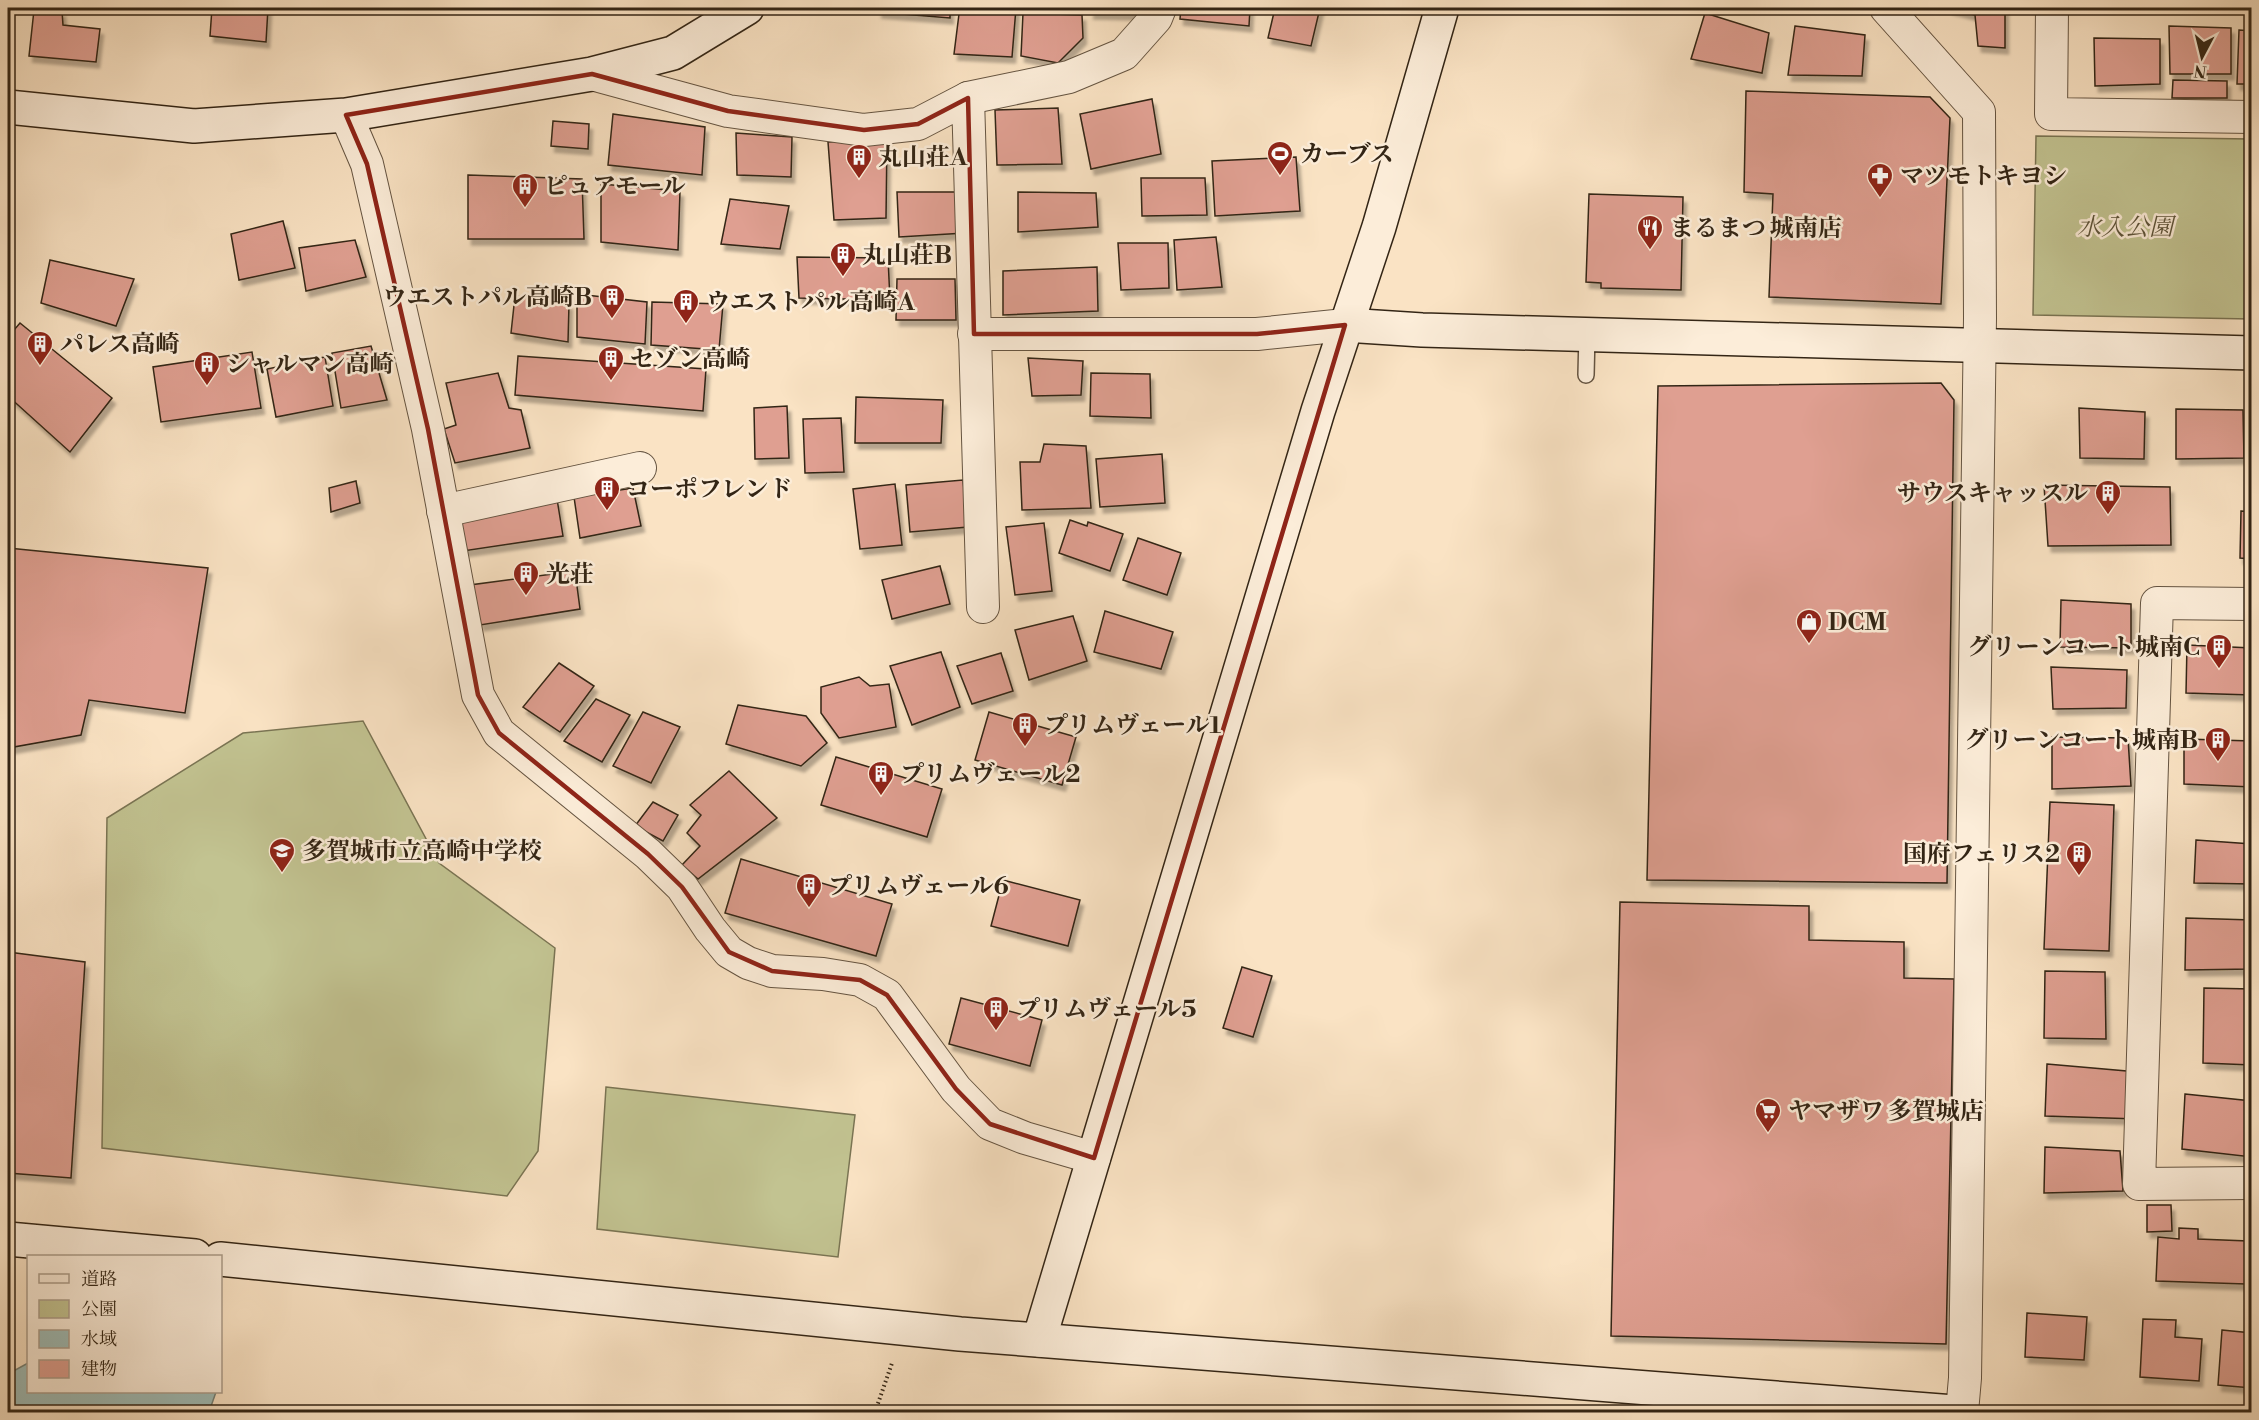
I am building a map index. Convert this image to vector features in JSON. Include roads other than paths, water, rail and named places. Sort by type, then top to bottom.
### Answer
[{"type":"street","points":[[8,107],[194,126],[346,115],[592,74],[673,52],[747,8]]},
{"type":"street","points":[[592,74],[729,111],[864,130],[918,124],[968,98],[1069,77],[1124,54],[1156,18],[1160,8]]},
{"type":"street","points":[[1039,1340],[1345,325],[1379,227],[1442,8]]},
{"type":"street","points":[[1886,8],[1979,112],[1979,346],[1965,1378],[1962,1413]]},
{"type":"street","points":[[2052,8],[2051,114],[2252,117]]},
{"type":"street","points":[[968,98],[983,607]]},
{"type":"street","points":[[346,115],[367,164],[428,429],[478,695],[499,733],[648,854],[682,887],[710,929],[729,951],[748,963],[772,971],[823,974],[860,980],[887,995],[956,1089],[990,1124],[1025,1138],[1094,1158]]},
{"type":"street","points":[[974,334],[1257,334],[1345,325],[2252,353]]},
{"type":"street","points":[[443,511],[640,468]]},
{"type":"street","points":[[2252,604],[2157,603],[2139,1184],[2252,1183]]},
{"type":"street","points":[[8,1239],[174,1255]]},
{"type":"street","points":[[222,1259],[960,1334],[1954,1413]]},
{"type":"lane","points":[[1586,375],[1587,334]]},
{"type":"water","points":[[27,1364],[27,1393],[216,1393],[209,1412],[8,1412],[8,1374]]},
{"type":"place","name":"カーブス","points":[[1280,177]]},
{"type":"place","name":"丸山荘A","points":[[859,180]]},
{"type":"place","name":"マツモトキヨシ","points":[[1880,199]]},
{"type":"place","name":"ピュアモール","points":[[525,209]]},
{"type":"place","name":"まるまつ 城南店","points":[[1650,251]]},
{"type":"place","name":"丸山荘B","points":[[843,278]]},
{"type":"place","name":"ウエストパル高崎B","points":[[612,320]]},
{"type":"place","name":"ウエストパル高崎A","points":[[686,325]]},
{"type":"place","name":"パレス高崎","points":[[40,367]]},
{"type":"place","name":"セゾン高崎","points":[[611,382]]},
{"type":"place","name":"シャルマン高崎","points":[[207,387]]},
{"type":"place","name":"コーポフレンド","points":[[607,512]]},
{"type":"place","name":"サウスキャッスル","points":[[2108,516]]},
{"type":"place","name":"光荘","points":[[526,597]]},
{"type":"place","name":"DCM","points":[[1809,645]]},
{"type":"place","name":"グリーンコート城南C","points":[[2219,670]]},
{"type":"place","name":"プリムヴェール1","points":[[1025,748]]},
{"type":"place","name":"グリーンコート城南B","points":[[2218,763]]},
{"type":"place","name":"プリムヴェール2","points":[[881,797]]},
{"type":"place","name":"多賀城市立高崎中学校","points":[[282,874]]},
{"type":"place","name":"国府フェリス2","points":[[2079,877]]},
{"type":"place","name":"プリムヴェール6","points":[[809,909]]},
{"type":"place","name":"プリムヴェール5","points":[[996,1032]]},
{"type":"place","name":"ヤマザワ 多賀城店","points":[[1768,1134]]},
{"type":"park label","name":"水入公園","points":[[2125,227]]}]
